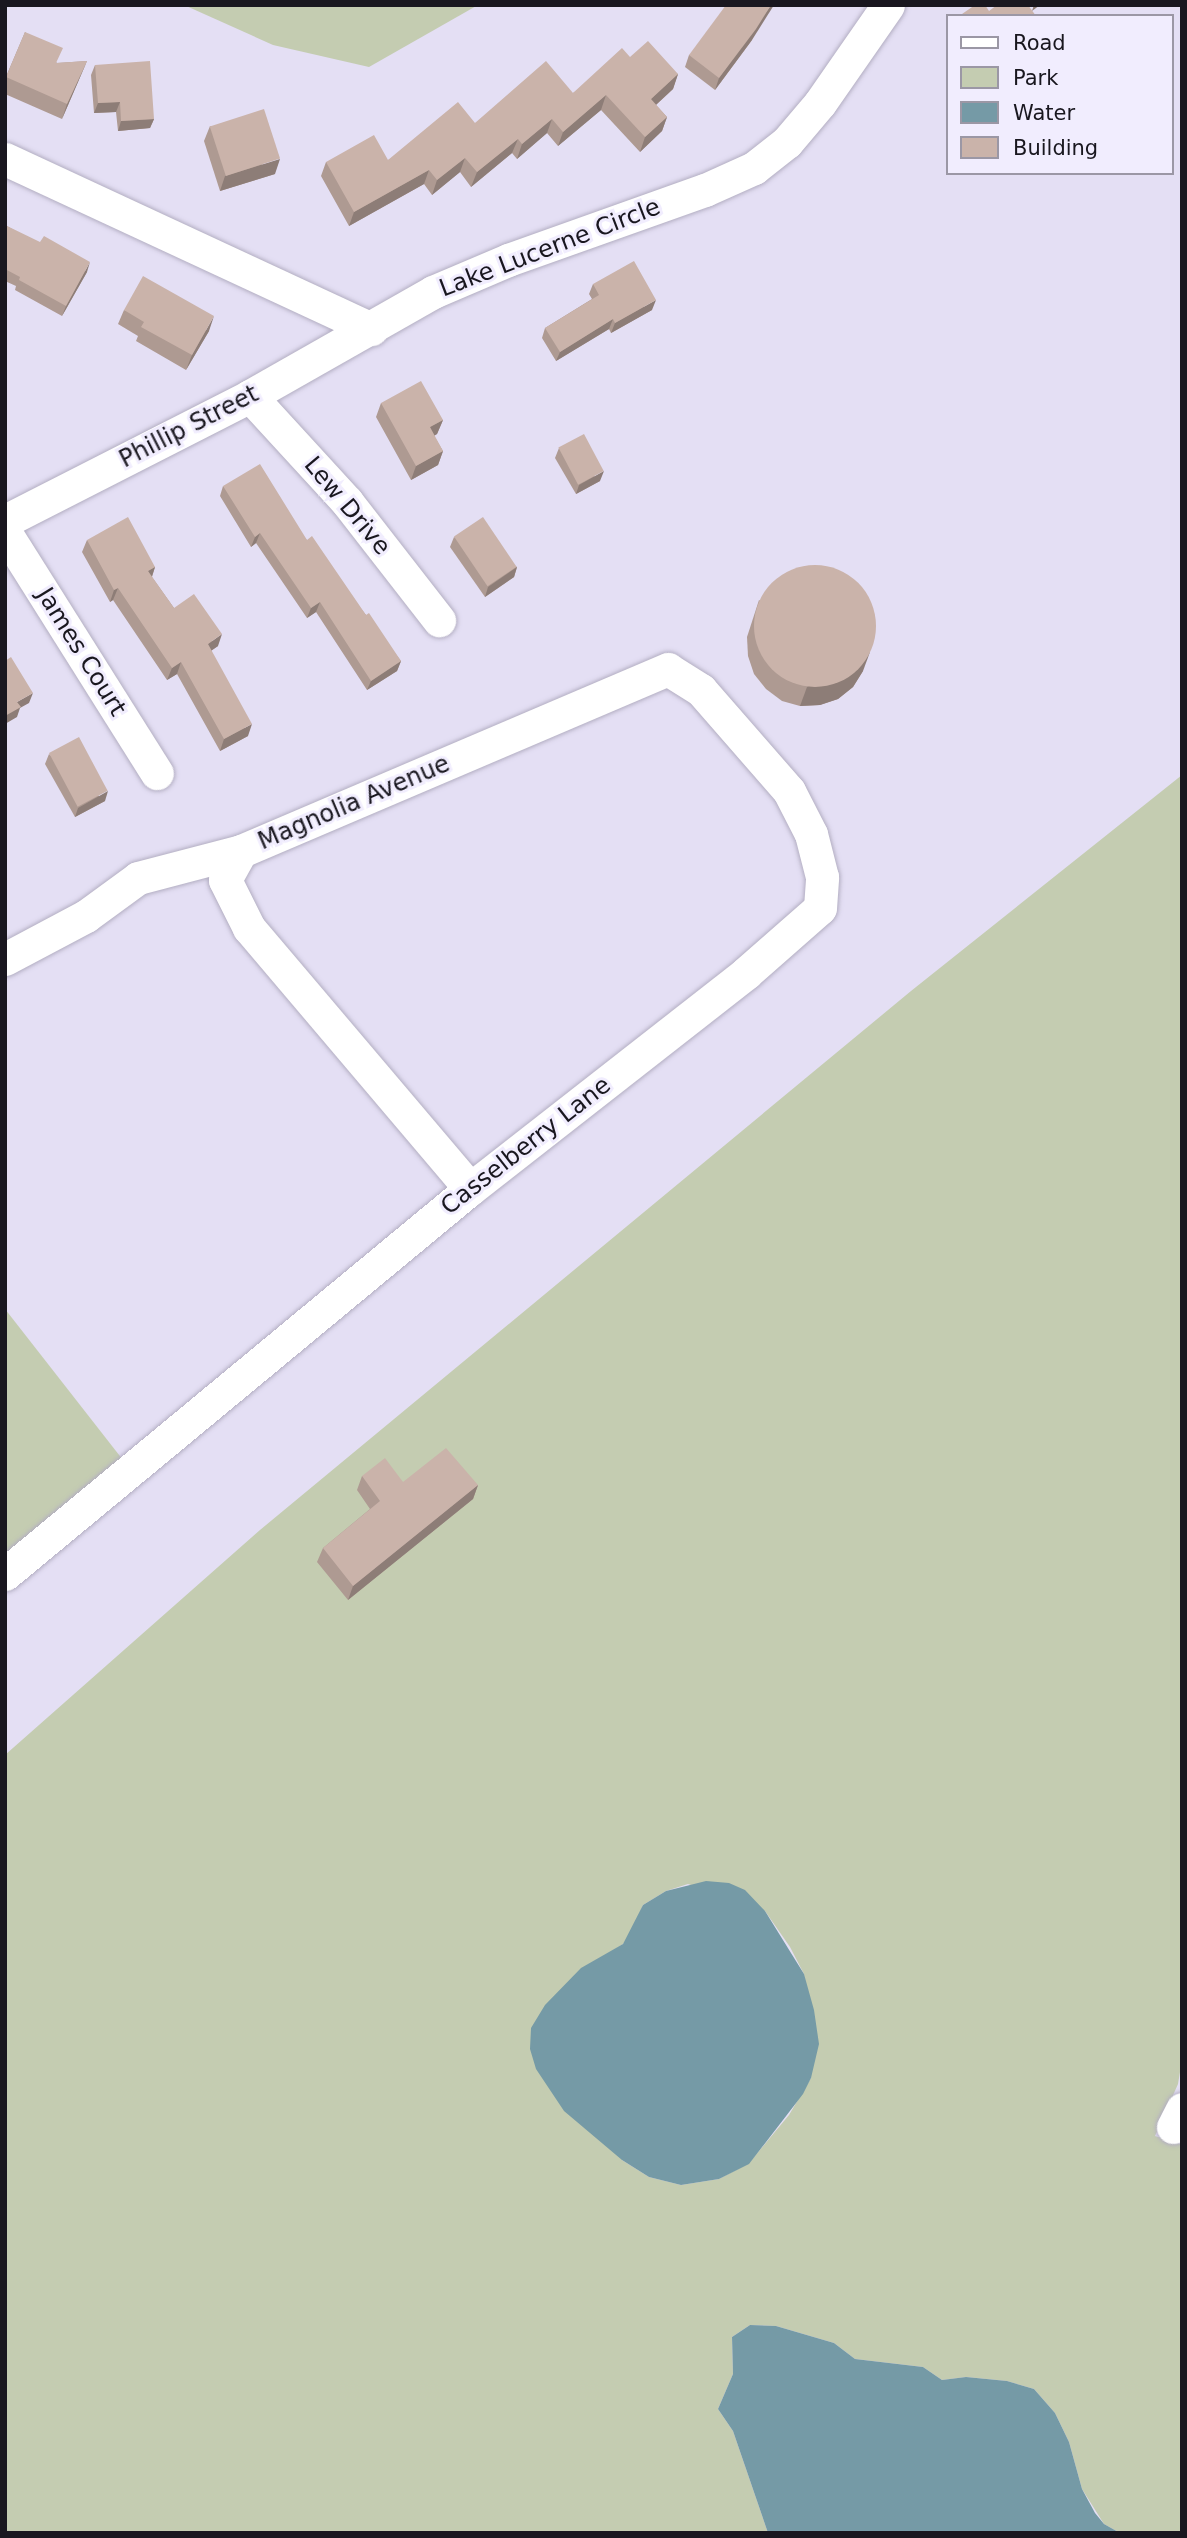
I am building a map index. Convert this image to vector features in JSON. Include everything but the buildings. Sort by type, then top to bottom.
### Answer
[{"type":"street","name":"Lake Lucerne Circle","points":[[371,329],[433,292],[458,281],[705,190],[754,167],[787,142],[820,103],[888,5]]},
{"type":"street","points":[[5,159],[371,329]]},
{"type":"street","name":"Phillip Street","points":[[5,521],[250,396],[371,329]]},
{"type":"street","name":"Lew Drive","points":[[250,396],[347,502],[439,620]]},
{"type":"street","name":"James Court","points":[[5,531],[157,773]]},
{"type":"street","name":"Magnolia Avenue","points":[[470,1189],[249,928],[225,880],[241,850],[668,669]]},
{"type":"street","name":"Casselberry Lane","points":[[5,1574],[470,1189],[746,973],[821,908],[822,877],[811,834],[789,792],[701,690],[668,669]]},
{"type":"street","points":[[5,959],[86,916],[138,878],[241,850]]},
{"type":"green space","points":[[184,5],[478,5],[369,67],[273,45]]},
{"type":"green space","points":[[1182,775],[1182,2060],[1178,2084],[1155,2136],[1180,2144],[1182,2142],[1182,2533],[1120,2533],[1104,2524],[1082,2489],[1069,2442],[1055,2413],[1034,2389],[1007,2381],[966,2377],[942,2380],[923,2367],[855,2359],[834,2343],[776,2326],[750,2325],[732,2337],[733,2374],[718,2409],[733,2431],[768,2533],[5,2533],[5,1755],[260,1530],[911,991]],"holes":[[[688,1884],[765,1911],[790,1947],[804,1974],[811,2078],[789,2115],[749,2163],[719,2179],[681,2185],[649,2177],[622,2160],[607,1955],[623,1944],[631,1934],[643,1905],[666,1891]]]},
{"type":"green space","points":[[5,1309],[123,1460],[5,1557]]},
{"type":"water","points":[[706,1881],[729,1883],[745,1890],[765,1911],[804,1974],[814,2010],[819,2044],[811,2078],[803,2094],[749,2164],[719,2179],[681,2185],[649,2177],[622,2160],[564,2111],[536,2069],[530,2049],[531,2028],[545,2005],[581,1968],[623,1944],[643,1905],[666,1891]]},
{"type":"water","points":[[750,2325],[776,2326],[834,2343],[855,2359],[923,2367],[942,2380],[966,2377],[1007,2381],[1034,2389],[1055,2413],[1069,2442],[1082,2489],[1095,2513],[1104,2524],[1120,2533],[768,2533],[733,2431],[718,2409],[733,2374],[732,2337]]}]
